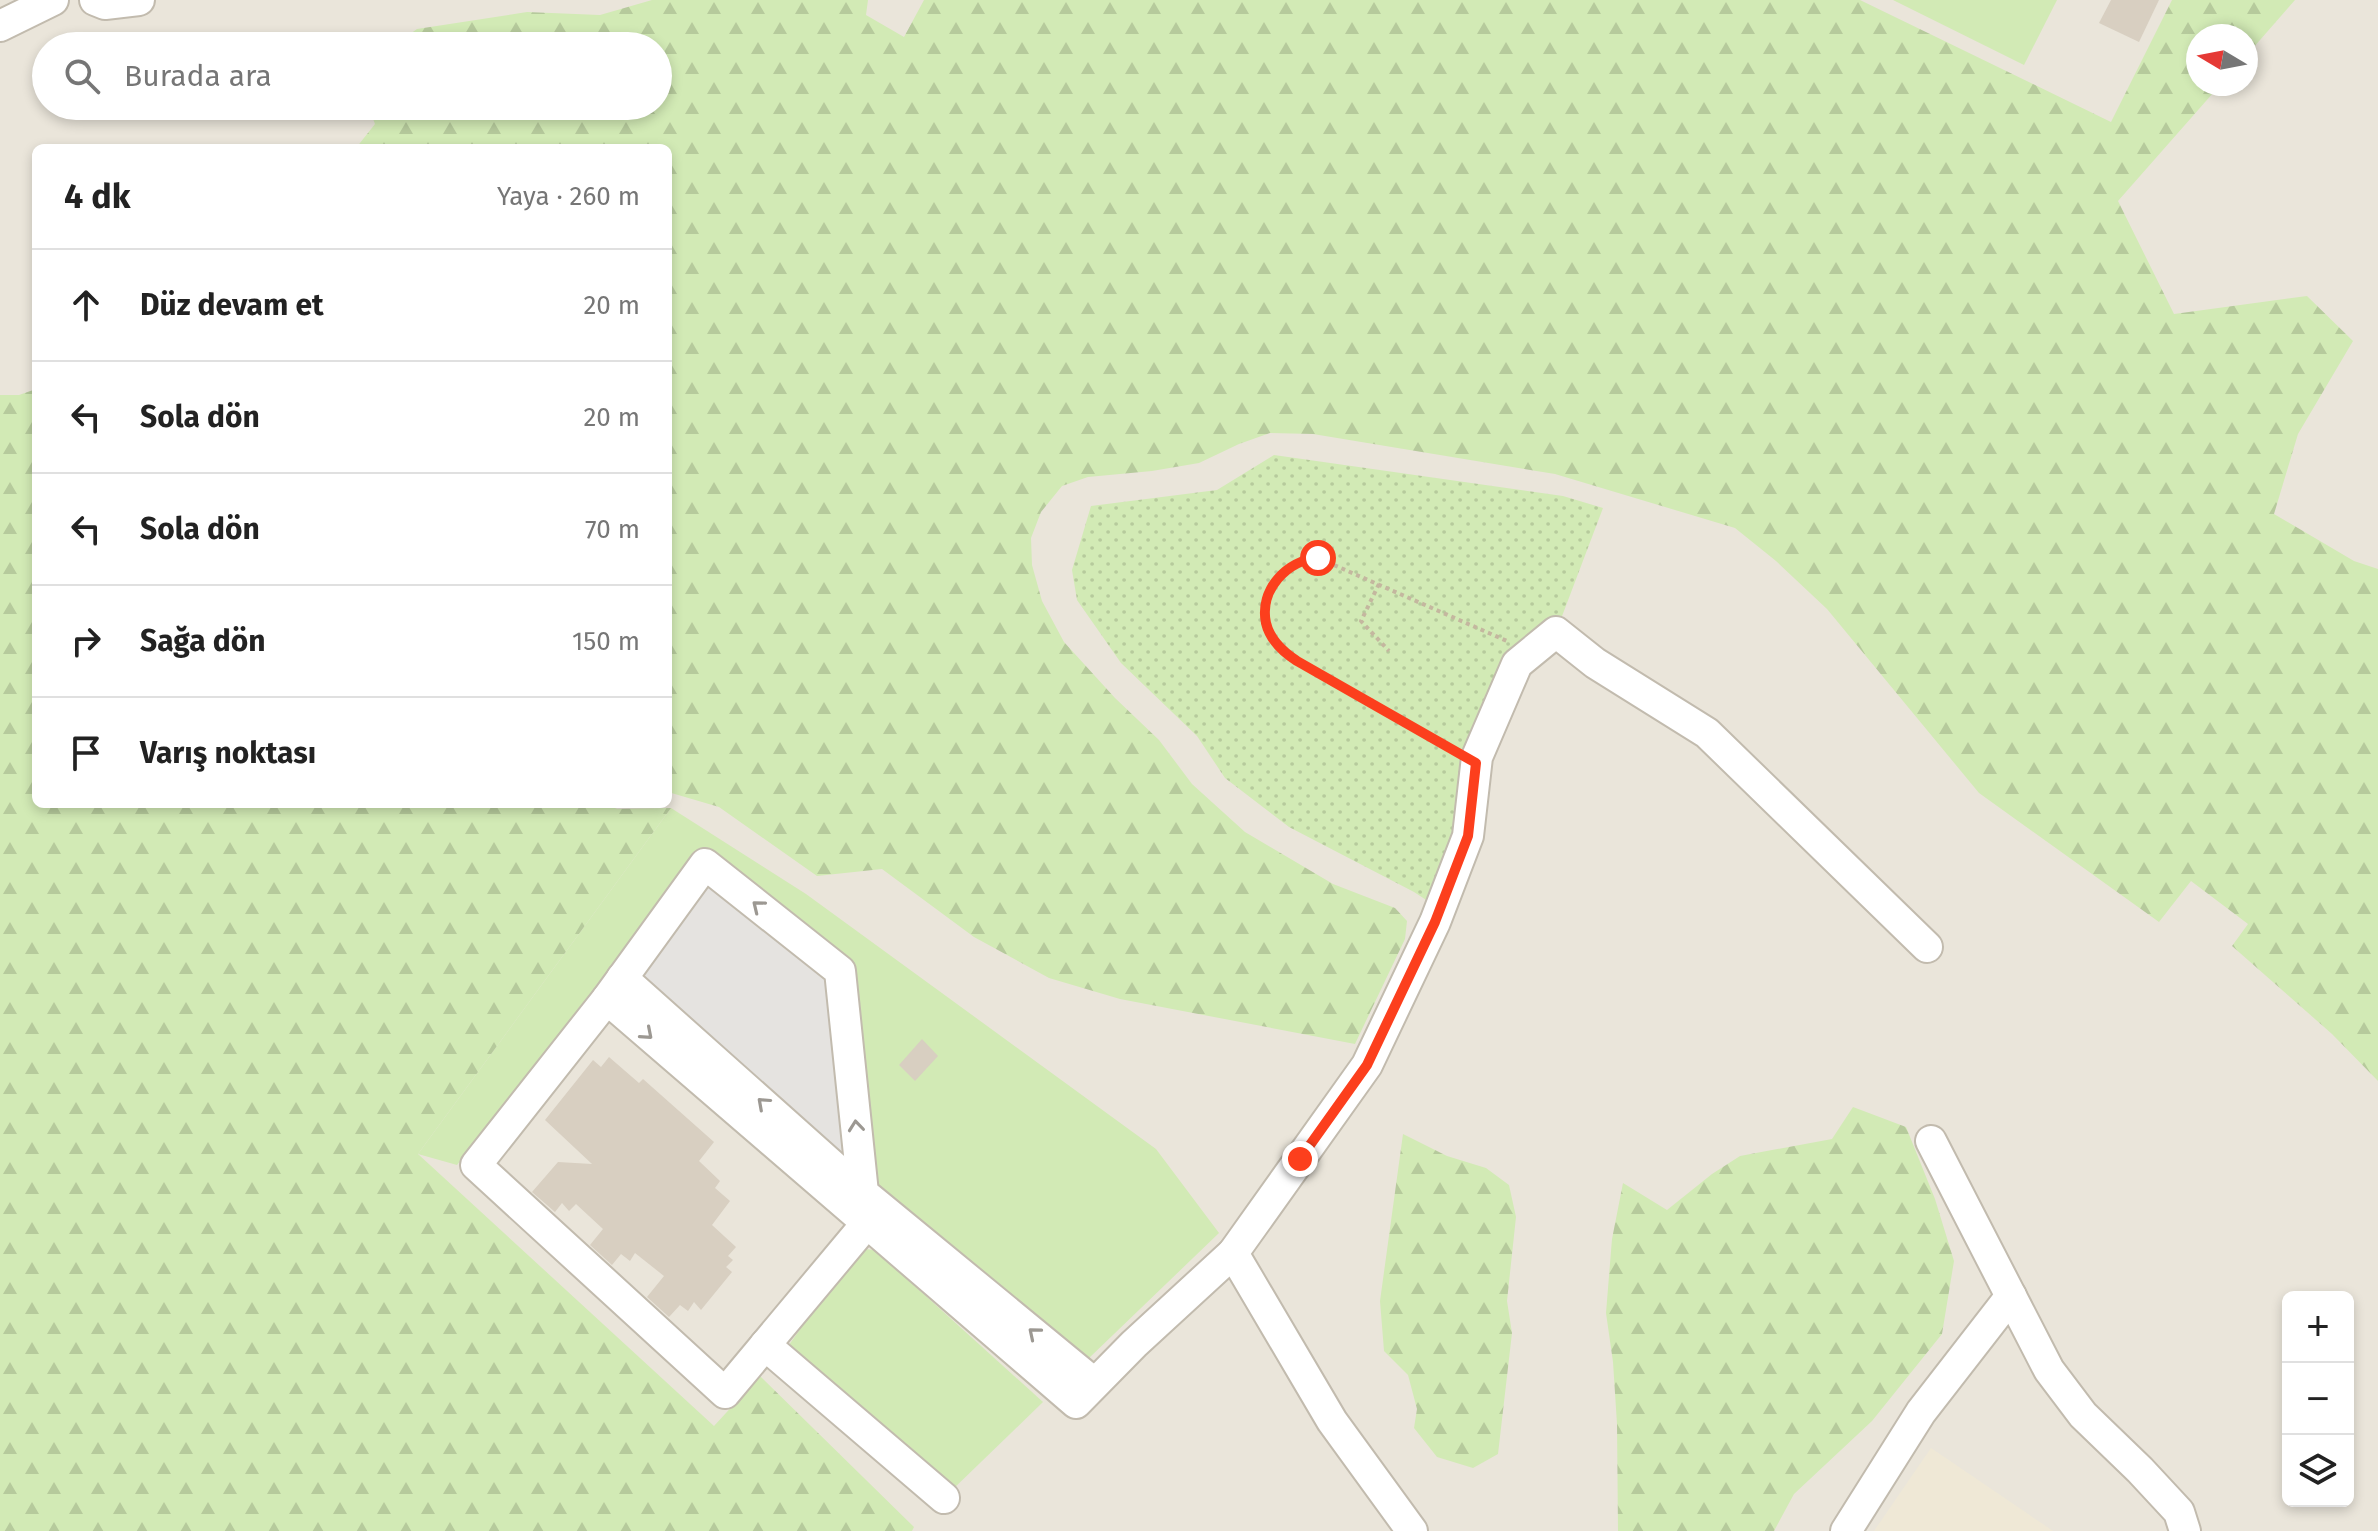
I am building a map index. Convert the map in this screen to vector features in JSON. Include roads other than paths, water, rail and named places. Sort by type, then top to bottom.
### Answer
[{"type":"street","points":[[0,26],[53,0]]},
{"type":"street","points":[[95,0],[105,4],[139,0]]},
{"type":"street","points":[[1085,1393],[1233,1253],[1367,1065],[1435,922],[1468,836],[1476,763],[1517,664],[1556,632],[1595,663],[1707,733],[1927,947]]},
{"type":"street","points":[[863,1193],[840,971],[705,864],[614,988],[476,1165],[725,1393],[867,1223]]},
{"type":"street","points":[[614,988],[863,1193],[1085,1393]]},
{"type":"street","points":[[614,988],[867,1223],[1085,1393]]},
{"type":"street","points":[[1931,1141],[2057,1381],[2083,1415],[2179,1512],[2185,1531]]},
{"type":"street","points":[[1233,1253],[1332,1421],[1412,1531]]},
{"type":"street","points":[[1846,1531],[1921,1412],[2011,1296]]},
{"type":"street","points":[[765,1345],[944,1498]]}]
